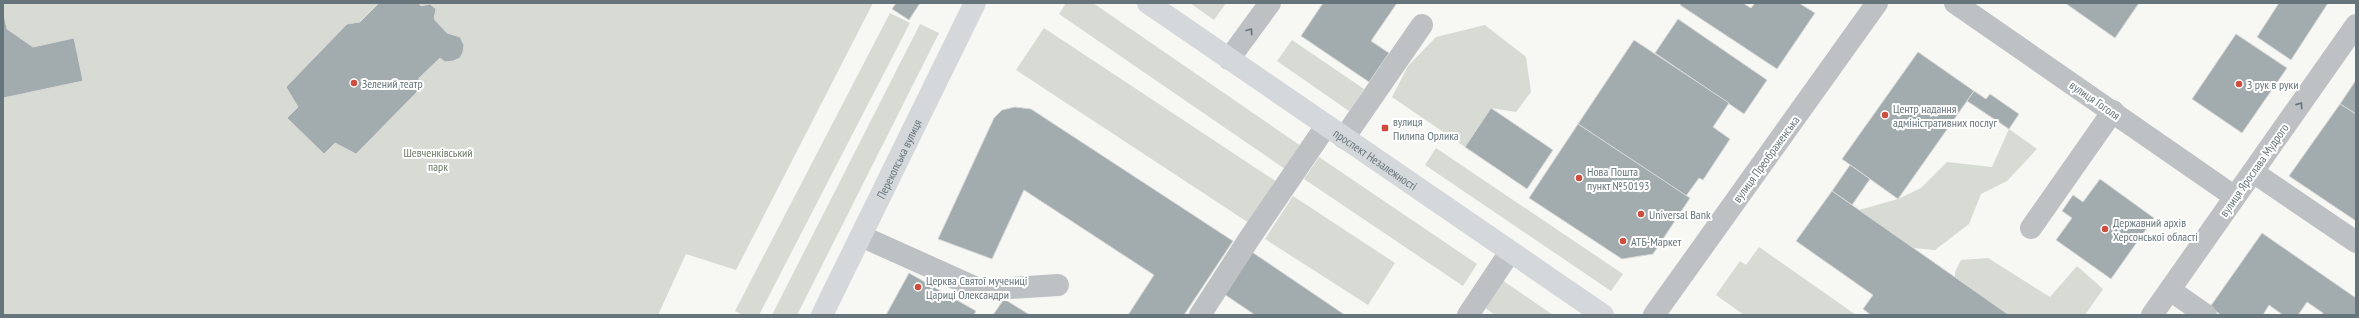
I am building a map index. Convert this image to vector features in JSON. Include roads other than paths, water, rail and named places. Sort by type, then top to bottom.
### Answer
[{"type":"main road","name":"Перекопська вулиця","points":[[822,315],[975,3]]},
{"type":"main road","name":"проспект Незалежності","points":[[1148,3],[1603,315]]},
{"type":"street","points":[[1230,59],[1270,3]]},
{"type":"street","name":"вулиця Преображенська","points":[[1654,315],[1877,3]]},
{"type":"street","name":"вулиця Гоголя","points":[[1955,3],[2113,111],[2235,197]]},
{"type":"street","points":[[1200,315],[1249,239],[1422,25]]},
{"type":"street","name":"вулиця Ярослава Мудрого","points":[[2152,315],[2356,25]]},
{"type":"street","points":[[2031,228],[2113,111]]},
{"type":"street","points":[[2253,172],[2356,242]]},
{"type":"street","points":[[860,236],[981,290],[1058,284]]},
{"type":"street","points":[[1468,315],[1510,252]]},
{"type":"street","points":[[2170,290],[2206,315]]},
{"type":"place","name":"Зелений театр","points":[[354,83]]},
{"type":"place","name":"З рук в руки","points":[[2239,84]]},
{"type":"place","name":"Центр надання адміністративних послуг","points":[[1885,115]]},
{"type":"place","name":"вулиця Пилипа Орлика","points":[[1385,128]]},
{"type":"place","name":"Нова Пошта пункт №50193","points":[[1579,178]]},
{"type":"place","name":"Universal Bank","points":[[1641,214]]},
{"type":"place","name":"Державний архів Херсонської області","points":[[2105,229]]},
{"type":"place","name":"АТБ-Маркет","points":[[1623,241]]},
{"type":"place","name":"Церква Святої мучениці Цариці Олександри","points":[[918,287]]},
{"type":"park label","name":"Шевченківський парк","points":[[438,159]]}]
